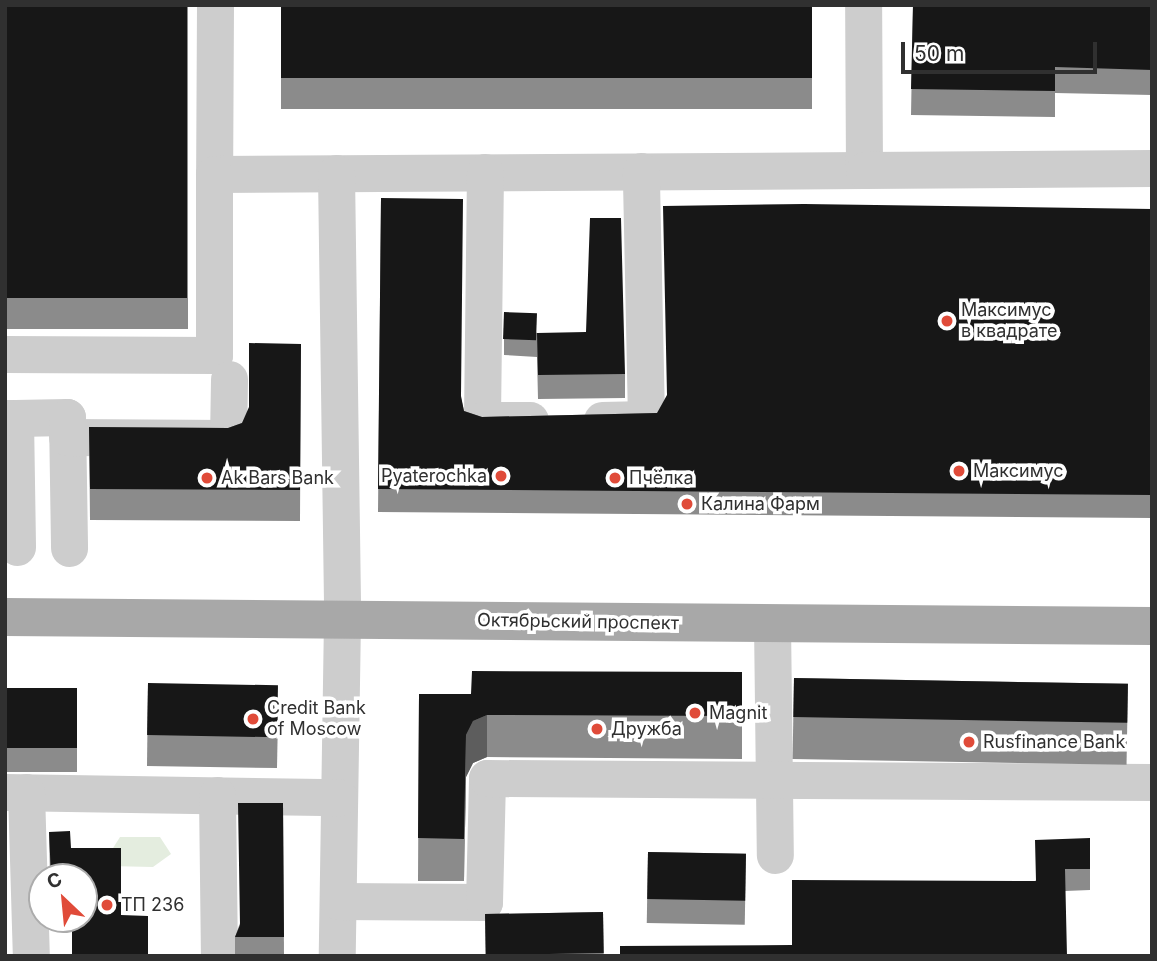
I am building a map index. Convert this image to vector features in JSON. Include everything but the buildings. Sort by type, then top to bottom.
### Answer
[{"type":"main road","name":"Октябрьский проспект","points":[[5,617],[1152,626]]},
{"type":"street","points":[[5,354],[214,355],[215,5]]},
{"type":"street","points":[[863,5],[864,170]]},
{"type":"street","points":[[214,174],[1152,168]]},
{"type":"street","points":[[485,172],[482,420],[646,419],[641,171]]},
{"type":"street","points":[[337,173],[342,619],[337,956]]},
{"type":"street","points":[[67,437],[228,438],[229,379]]},
{"type":"street","points":[[17,547],[10,418],[67,417],[69,548]]},
{"type":"street","points":[[772,623],[775,855]]},
{"type":"street","points":[[338,901],[484,902],[487,778],[1152,782]]},
{"type":"street","points":[[31,956],[15,792],[339,797]]},
{"type":"street","points":[[217,795],[219,956]]},
{"type":"shaded area","points":[[120,837],[160,837],[171,854],[153,867],[108,866],[108,856]]},
{"type":"place","name":"Максимус в квадрате","points":[[947,321]]},
{"type":"place","name":"Максимус","points":[[959,471]]},
{"type":"place","name":"Pyaterochka","points":[[501,476]]},
{"type":"place","name":"Ak Bars Bank","points":[[207,478]]},
{"type":"place","name":"Пчёлка","points":[[615,478]]},
{"type":"place","name":"Калина Фарм","points":[[687,504]]},
{"type":"place","name":"Magnit","points":[[695,713]]},
{"type":"place","name":"Credit Bank of Moscow","points":[[253,719]]},
{"type":"place","name":"Дружба","points":[[597,729]]},
{"type":"place","name":"Rusfinance Bank","points":[[969,742]]},
{"type":"place","name":"ТП 236","points":[[107,905]]}]
